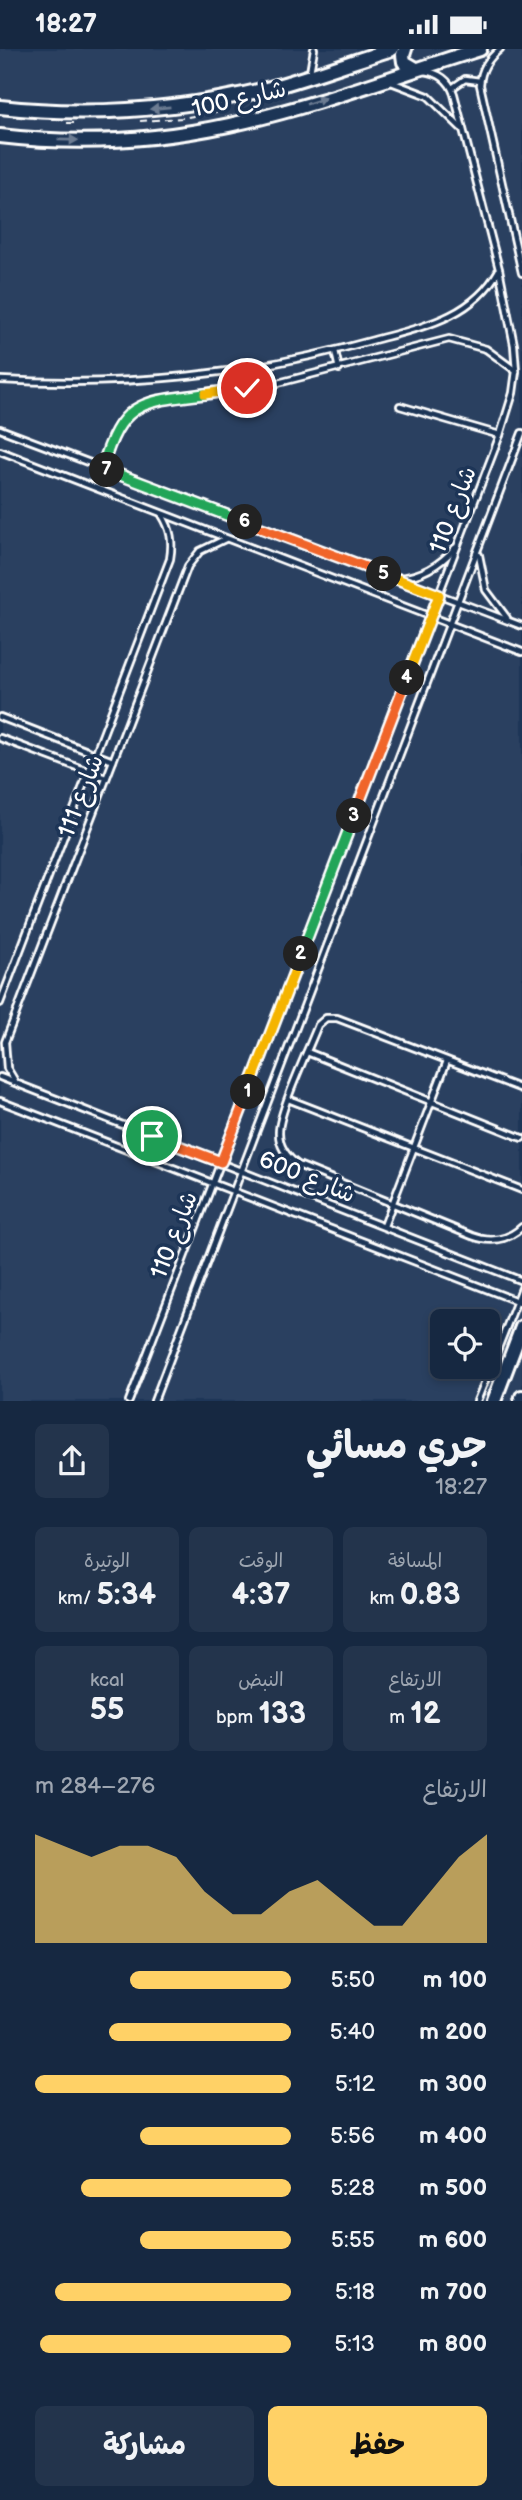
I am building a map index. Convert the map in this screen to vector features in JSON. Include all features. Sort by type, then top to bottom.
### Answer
[{"type":"street","name":"شارع 100","points":[[0,107],[76,112],[161,108],[245,94],[392,49]]},
{"type":"street","points":[[405,49],[404,62],[416,69]]},
{"type":"street","name":"شارع 100","points":[[0,136],[95,141],[176,135],[256,119],[480,49]]},
{"type":"street","points":[[494,1401],[522,1327]]},
{"type":"lane","points":[[310,76],[314,49]]},
{"type":"lane","points":[[500,49],[483,68],[480,81],[522,273]]},
{"type":"lane","points":[[416,69],[435,72],[452,88],[465,79],[480,81]]},
{"type":"lane","points":[[383,80],[428,96],[463,130]]},
{"type":"lane","name":"شارع 110","points":[[129,1401],[500,435],[513,393],[516,371],[510,320],[452,88]]},
{"type":"lane","points":[[0,380],[90,383],[188,378],[335,351],[454,315],[480,296],[499,269]]},
{"type":"lane","points":[[102,468],[118,426],[125,417],[143,404],[154,400],[247,388],[339,369],[449,339],[486,349],[516,371]]},
{"type":"lane","points":[[335,351],[339,369]]},
{"type":"lane","points":[[400,406],[500,435]]},
{"type":"lane","points":[[0,429],[522,625]]},
{"type":"lane","name":"شارع 110","points":[[154,1401],[522,433]]},
{"type":"lane","points":[[0,451],[522,652]]},
{"type":"lane","name":"شارع 111","points":[[0,1003],[170,559],[172,540],[162,514]]},
{"type":"lane","name":"شارع 111","points":[[16,1083],[5,1059],[5,1042],[106,778],[188,566],[200,551],[225,539]]},
{"type":"lane","points":[[395,578],[432,568],[459,542]]},
{"type":"lane","points":[[478,551],[486,590],[510,621]]},
{"type":"lane","points":[[0,717],[113,761]]},
{"type":"lane","points":[[0,738],[106,778]]},
{"type":"lane","points":[[522,1089],[334,1017],[320,1023],[279,1122],[284,1151],[298,1165],[482,1240],[503,1239],[522,1227]]},
{"type":"lane","points":[[307,1052],[522,1138]]},
{"type":"lane","points":[[384,1226],[447,1061]]},
{"type":"lane","name":"شارع 600","points":[[0,1077],[522,1281]]},
{"type":"lane","points":[[288,1099],[522,1190]]},
{"type":"lane","name":"شارع 600","points":[[0,1101],[520,1302]]},
{"type":"lane","points":[[477,1401],[520,1302],[522,1288]]},
{"type":"shaded area","points":[[0,49],[522,49],[522,1401],[0,1401]]},
{"type":"route","points":[[152,1136],[221,1162],[439,595],[102,468],[108,446],[118,426],[125,417],[143,404],[154,400],[247,388]]}]
